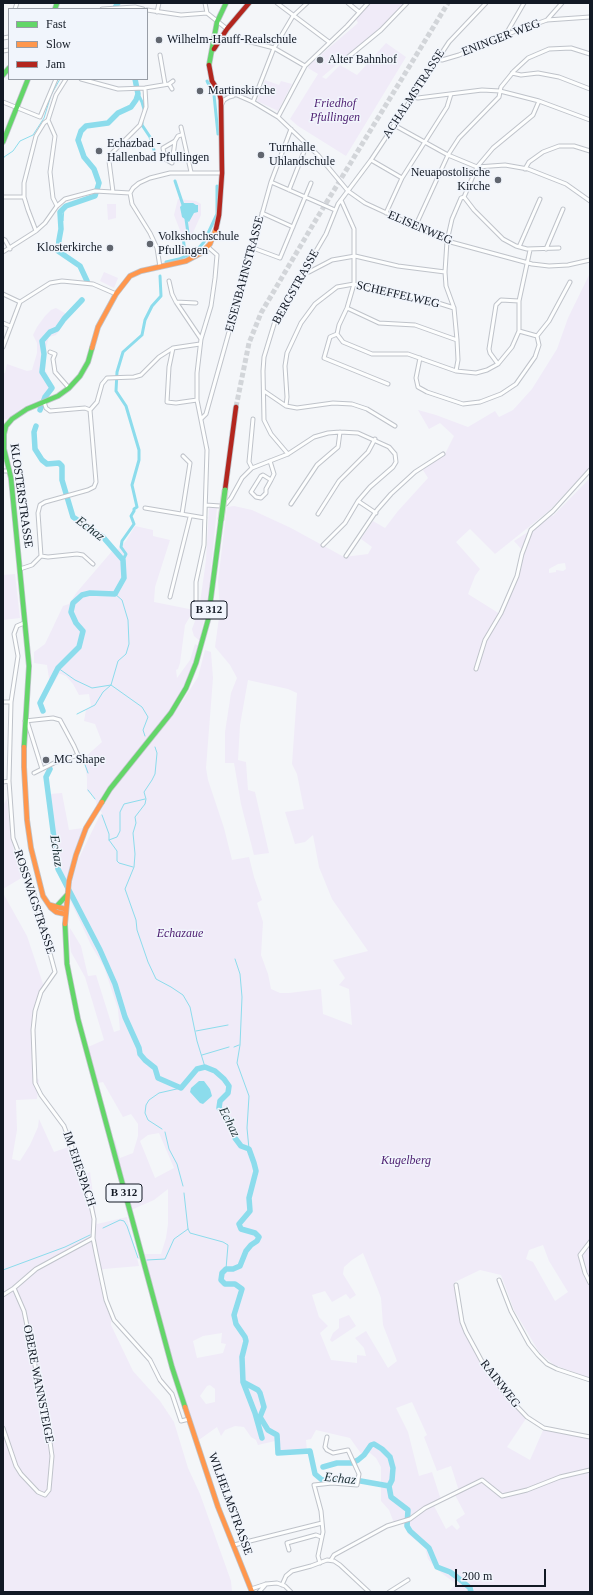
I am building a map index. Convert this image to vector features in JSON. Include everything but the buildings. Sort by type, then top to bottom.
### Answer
[{"type":"main road","points":[[208,247],[216,230],[219,215],[222,173],[221,108],[219,92],[212,81],[210,74],[210,65],[217,22],[226,3]]},
{"type":"main road","points":[[213,52],[227,29],[249,3]]},
{"type":"main road","points":[[3,75],[8,69]]},
{"type":"main road","points":[[3,142],[28,80]]},
{"type":"main road","name":"KLOSTERSTRASSE","points":[[49,905],[42,892],[31,848],[27,820],[24,768],[29,666],[9,471],[3,443],[4,425],[19,413],[46,402],[68,388],[83,372],[88,362],[95,333],[116,294],[130,276],[141,270],[186,261],[201,254],[208,247]]},
{"type":"main road","name":"B 312","points":[[189,1421],[149,1287],[84,1042],[71,988],[66,950],[65,911],[72,869],[81,839],[95,811],[114,784],[168,718],[181,697],[194,671],[204,637],[211,598],[236,407]]},
{"type":"main road","points":[[56,907],[61,903],[67,893]]},
{"type":"main road","points":[[49,905],[65,911]]},
{"type":"main road","points":[[49,905],[54,910],[65,911]]},
{"type":"main road","name":"WILHELMSTRASSE","points":[[189,1421],[218,1507],[252,1590]]},
{"type":"street","points":[[135,7],[136,3]]},
{"type":"street","points":[[157,12],[158,3]]},
{"type":"street","points":[[205,3],[207,13],[227,29]]},
{"type":"street","points":[[276,3],[329,42]]},
{"type":"street","points":[[253,102],[274,48],[293,16],[307,3]]},
{"type":"street","points":[[348,3],[359,12]]},
{"type":"street","points":[[278,117],[304,66],[347,26],[368,3]]},
{"type":"street","points":[[348,58],[381,30],[407,3]]},
{"type":"street","name":"ACHALMSTRASSE","points":[[348,191],[371,160],[449,42],[486,3]]},
{"type":"street","points":[[505,35],[524,3]]},
{"type":"street","points":[[547,20],[562,3]]},
{"type":"street","points":[[126,8],[139,8]]},
{"type":"street","points":[[148,10],[181,15],[207,13]]},
{"type":"street","name":"ENINGER WEG","points":[[437,59],[442,60],[459,55],[505,35],[547,20],[590,17]]},
{"type":"street","points":[[247,41],[274,48],[304,66]]},
{"type":"street","points":[[415,227],[448,155],[459,138],[499,97],[501,87],[512,73],[528,58],[549,49],[571,48],[590,54]]},
{"type":"street","points":[[160,55],[165,84]]},
{"type":"street","points":[[512,73],[521,75],[538,73],[559,77],[590,89]]},
{"type":"street","points":[[3,102],[40,117],[56,80]]},
{"type":"street","points":[[36,231],[24,197],[24,183],[36,136],[44,123],[48,120],[56,95],[65,80]]},
{"type":"street","points":[[84,80],[118,89],[145,88],[169,84],[173,80]]},
{"type":"street","points":[[169,84],[172,89]]},
{"type":"street","points":[[112,192],[109,161],[112,153],[140,126],[146,107],[145,88]]},
{"type":"street","points":[[413,97],[418,98],[482,90],[500,91],[539,101],[590,120]]},
{"type":"street","name":"ELISENWEG","points":[[219,92],[237,95],[253,102],[278,117],[318,155],[348,191],[365,203],[415,227],[447,241],[528,263],[549,266],[590,260]]},
{"type":"street","points":[[386,213],[402,178],[447,107],[451,94]]},
{"type":"street","points":[[221,108],[224,100],[237,95]]},
{"type":"street","points":[[456,370],[458,360],[454,308],[446,286],[445,272],[447,241],[452,219],[461,198],[464,197],[477,167],[493,148],[533,115],[539,101]]},
{"type":"street","points":[[48,120],[55,136],[50,172],[53,198],[56,206]]},
{"type":"street","points":[[394,126],[448,155],[477,167],[504,165],[526,169],[566,184],[590,201]]},
{"type":"street","points":[[181,127],[192,172]]},
{"type":"street","name":"EISENBAHNSTRASSE","points":[[201,419],[206,414],[271,182],[291,129]]},
{"type":"street","points":[[175,141],[162,148],[165,159],[172,162],[175,141],[178,136],[182,135]]},
{"type":"street","points":[[289,190],[307,144]]},
{"type":"street","points":[[526,169],[529,162],[543,152],[559,146],[574,146],[590,150]]},
{"type":"street","points":[[371,160],[402,178]]},
{"type":"street","points":[[130,193],[139,183],[162,175],[192,172],[222,173]]},
{"type":"street","points":[[271,182],[335,210]]},
{"type":"street","points":[[253,248],[276,258],[281,257],[311,183]]},
{"type":"street","points":[[3,252],[10,249],[36,231],[45,223],[56,206],[65,199],[95,191],[130,193]]},
{"type":"street","name":"BERGSTRASSE","points":[[288,454],[271,434],[264,420],[264,357],[275,321],[326,234],[335,210],[348,191]]},
{"type":"street","points":[[130,193],[132,204],[150,233],[157,248],[160,267]]},
{"type":"street","points":[[3,196],[24,197]]},
{"type":"street","points":[[464,197],[474,210],[503,239],[519,247],[530,250],[559,248]]},
{"type":"street","points":[[519,247],[540,199]]},
{"type":"street","points":[[341,200],[354,229],[355,256],[354,284],[348,308],[338,325],[337,334],[343,342],[372,354],[408,354],[456,370],[476,373],[487,370],[498,364],[512,347],[519,331],[519,301],[530,250]]},
{"type":"street","points":[[546,249],[563,209]]},
{"type":"street","points":[[262,213],[293,228]]},
{"type":"street","points":[[3,239],[10,249]]},
{"type":"street","points":[[196,610],[196,582],[204,545],[206,505],[206,446],[198,400],[197,373],[201,339],[211,306],[216,278],[217,255],[208,247]]},
{"type":"street","points":[[304,271],[308,272],[332,260],[355,256],[398,266],[445,272]]},
{"type":"street","points":[[168,280],[176,302],[201,339]]},
{"type":"street","points":[[3,347],[20,302],[50,283],[62,281],[89,283],[116,294]]},
{"type":"street","points":[[536,336],[549,321],[570,282]]},
{"type":"street","name":"SCHEFFELWEG","points":[[286,406],[287,397],[285,366],[287,353],[301,323],[314,304],[337,287],[354,284],[386,294],[419,297],[454,308]]},
{"type":"street","points":[[3,294],[20,302]]},
{"type":"street","points":[[498,364],[490,353],[489,349],[496,305],[501,300],[519,301]]},
{"type":"street","points":[[176,302],[196,303]]},
{"type":"street","points":[[348,308],[379,323],[415,325],[457,340]]},
{"type":"street","points":[[3,323],[10,326]]},
{"type":"street","points":[[519,331],[536,336]]},
{"type":"street","points":[[337,334],[330,337],[324,358],[388,384]]},
{"type":"street","points":[[420,358],[416,378],[418,387],[427,392],[463,404],[480,402],[501,394],[516,384],[535,357],[539,345],[536,336]]},
{"type":"street","points":[[42,556],[38,513],[40,505],[45,502],[88,490],[94,487],[96,482],[90,410],[97,402],[102,384],[107,378],[134,377],[141,375],[159,357],[172,348],[200,344]]},
{"type":"street","points":[[57,348],[53,359],[54,372],[68,388]]},
{"type":"street","points":[[172,348],[169,367],[167,402],[176,403],[198,400]]},
{"type":"street","points":[[50,352],[55,354]]},
{"type":"street","points":[[264,391],[286,406],[297,408],[333,402],[352,404],[367,409],[395,426]]},
{"type":"street","points":[[46,402],[46,408],[50,411],[85,408],[90,410]]},
{"type":"street","points":[[252,468],[249,462],[253,419]]},
{"type":"street","points":[[291,504],[318,465],[338,447],[340,432]]},
{"type":"street","points":[[206,505],[220,506],[229,502],[236,492],[242,478],[252,468],[288,454],[314,437],[328,433],[358,433],[375,439],[389,447],[395,454],[396,462],[393,467],[370,487],[358,501],[345,523],[324,544]]},
{"type":"street","points":[[318,514],[340,481],[368,452],[375,439]]},
{"type":"street","points":[[346,556],[391,494],[419,470],[443,454]]},
{"type":"street","points":[[182,514],[190,463],[183,456]]},
{"type":"street","points":[[270,461],[274,474],[271,480],[266,489],[266,493],[261,498],[256,497],[251,492],[261,476],[263,475],[271,480]]},
{"type":"street","points":[[419,470],[422,473]]},
{"type":"street","points":[[476,669],[485,640],[501,613],[517,576],[525,543],[531,530],[553,511],[590,470]]},
{"type":"street","points":[[3,471],[9,471]]},
{"type":"street","points":[[358,501],[376,513]]},
{"type":"street","points":[[145,508],[205,518]]},
{"type":"street","points":[[170,597],[190,516]]},
{"type":"street","points":[[42,556],[48,558],[77,554],[83,555],[93,564]]},
{"type":"street","points":[[20,569],[32,565],[42,556]]},
{"type":"street","name":"ROSSWAGSTRASSE","points":[[24,623],[19,624],[14,630],[18,656],[11,702],[9,781],[13,838],[34,894],[55,972]]},
{"type":"street","points":[[3,702],[11,702]]},
{"type":"street","points":[[34,773],[78,755],[60,720],[53,718],[26,721],[42,769]]},
{"type":"street","points":[[3,782],[9,781]]},
{"type":"street","points":[[34,894],[42,892]]},
{"type":"street","name":"IM EHESPACH","points":[[55,972],[41,992],[35,1011],[33,1030],[34,1076],[37,1089],[64,1126],[88,1191],[94,1218],[93,1238],[106,1300],[114,1320],[150,1360],[160,1380],[172,1394],[181,1420],[189,1421]]},
{"type":"street","points":[[3,1295],[14,1288],[36,1269],[93,1238]]},
{"type":"street","points":[[590,1242],[580,1255],[585,1273],[590,1283]]},
{"type":"street","points":[[499,1280],[511,1310],[529,1344],[538,1355],[547,1364],[557,1369],[590,1380]]},
{"type":"street","name":"RAINWEG","points":[[456,1285],[462,1322],[466,1332],[485,1368],[507,1396],[527,1417],[544,1428],[590,1437]]},
{"type":"street","name":"OBERE WANNSTEIGE","points":[[3,1428],[16,1466],[21,1474],[38,1492],[44,1495],[49,1490],[52,1456],[48,1428],[41,1404],[31,1341],[24,1311],[14,1288]]},
{"type":"street","points":[[320,1563],[318,1556],[323,1532],[321,1511],[314,1485],[332,1483],[356,1485],[360,1474],[348,1450],[333,1453],[327,1450],[325,1447],[327,1437]]},
{"type":"street","points":[[331,1560],[334,1555],[387,1526],[410,1520],[428,1506],[482,1480],[502,1496],[527,1490],[560,1477],[590,1470]]},
{"type":"street","points":[[234,1545],[322,1523]]},
{"type":"street","points":[[289,1550],[287,1543],[316,1535],[321,1537]]},
{"type":"street","points":[[282,1585],[286,1576],[292,1571],[331,1560],[340,1565],[369,1592]]},
{"type":"street","points":[[389,1592],[408,1580]]},
{"type":"street","points":[[252,1590],[266,1584],[277,1583],[291,1592]]},
{"type":"street","points":[[259,1592],[266,1584]]},
{"type":"green space","name":"Friedhof Pfullingen","points":[[371,3],[407,3],[381,30],[378,30],[322,77],[326,79],[340,65],[357,75],[386,43],[406,57],[346,156],[298,126],[290,119],[318,74],[308,68],[309,65],[358,23],[356,19]]},
{"type":"green space","points":[[265,80],[279,85],[281,81],[292,84],[278,111],[257,101]]},
{"type":"green space","points":[[178,199],[196,201],[201,204],[201,215],[191,237],[188,239],[183,238],[174,215]]},
{"type":"green space","points":[[107,204],[116,204],[116,218],[108,220]]},
{"type":"green space","points":[[104,272],[118,278],[114,288],[100,281]]},
{"type":"green space","points":[[590,273],[590,467],[550,510],[495,554],[470,529],[456,542],[480,569],[475,576],[468,594],[500,614],[517,576],[523,551],[514,541],[531,530],[550,513],[553,516],[590,478],[590,1378],[554,1365],[539,1352],[514,1310],[501,1275],[480,1270],[455,1282],[462,1322],[474,1348],[495,1380],[527,1417],[507,1447],[530,1460],[544,1428],[590,1437],[590,1592],[448,1592],[456,1584],[435,1568],[428,1559],[425,1548],[408,1534],[403,1523],[394,1523],[389,1510],[381,1501],[381,1467],[376,1458],[370,1453],[362,1455],[350,1438],[316,1430],[311,1439],[306,1440],[307,1451],[278,1453],[275,1441],[258,1445],[256,1440],[251,1437],[244,1427],[235,1426],[225,1430],[221,1436],[217,1427],[196,1442],[181,1398],[143,1254],[161,1254],[166,1238],[168,1224],[168,1189],[154,1200],[131,1210],[113,1140],[115,1140],[120,1158],[133,1153],[138,1136],[138,1124],[131,1114],[123,1117],[103,1082],[98,1083],[88,1047],[104,1040],[85,977],[71,952],[70,928],[81,946],[88,976],[96,975],[114,1032],[120,1030],[118,1009],[104,967],[91,945],[71,902],[72,882],[78,860],[102,813],[97,807],[93,796],[87,791],[84,758],[102,742],[95,724],[84,721],[86,710],[91,706],[89,694],[79,695],[73,684],[66,676],[61,674],[59,674],[52,686],[50,685],[47,665],[34,663],[34,652],[45,644],[63,606],[69,604],[77,592],[113,550],[114,553],[126,541],[135,526],[153,530],[153,536],[170,540],[155,587],[154,602],[194,610],[185,625],[180,663],[178,669],[176,670],[177,678],[190,660],[195,644],[199,646],[192,670],[179,695],[180,705],[198,677],[205,650],[211,652],[213,678],[206,768],[208,780],[224,828],[232,860],[249,857],[262,900],[257,903],[263,922],[261,955],[268,974],[271,989],[280,993],[289,993],[321,989],[323,1014],[352,1025],[349,989],[339,985],[345,978],[333,960],[368,951],[332,899],[319,867],[313,835],[305,842],[295,844],[285,812],[304,809],[297,774],[292,764],[297,693],[288,689],[248,680],[240,725],[238,760],[246,762],[248,790],[255,792],[269,853],[254,855],[241,804],[234,763],[225,763],[225,732],[231,693],[237,678],[230,665],[215,647],[220,610],[218,581],[227,507],[234,506],[252,510],[291,528],[344,557],[368,554],[372,547],[361,539],[373,521],[385,528],[398,511],[428,478],[423,470],[445,454],[454,436],[440,423],[429,429],[418,410],[468,427],[495,411],[499,417],[513,410],[532,389],[557,349],[568,318]],"holes":[[[565,563],[566,569],[563,571],[556,570],[556,572],[549,573],[549,569],[558,564]],[[159,1133],[174,1168],[155,1178],[140,1141],[148,1135]],[[543,1245],[549,1261],[568,1292],[555,1301],[533,1262],[526,1259],[529,1250]],[[363,1253],[381,1298],[383,1325],[397,1361],[388,1368],[366,1331],[355,1338],[364,1348],[366,1356],[357,1355],[357,1363],[331,1360],[320,1333],[328,1326],[319,1317],[312,1295],[325,1291],[332,1302],[346,1294],[350,1299],[356,1295],[343,1274],[344,1267]],[[222,1333],[221,1343],[226,1344],[223,1353],[197,1358],[193,1341],[203,1336]],[[210,1385],[215,1389],[215,1402],[206,1404],[200,1396],[207,1386]],[[412,1402],[427,1435],[424,1437],[437,1471],[451,1466],[459,1491],[454,1493],[465,1514],[456,1520],[460,1527],[457,1530],[452,1525],[446,1529],[433,1504],[441,1500],[432,1472],[419,1476],[408,1432],[396,1408]]]},
{"type":"green space","points":[[56,308],[70,316],[56,335],[49,337],[46,348],[44,367],[54,390],[48,396],[22,408],[7,419],[3,420],[3,373],[5,373],[7,364],[27,371],[32,370],[37,353],[37,343],[33,335],[45,316],[51,310]]},
{"type":"green space","points":[[209,508],[217,508],[209,589],[200,641],[194,636],[192,629],[199,610],[206,560]]},
{"type":"green space","points":[[15,574],[20,618],[3,620],[3,575]]},
{"type":"green space","points":[[62,793],[69,830],[83,828],[66,880],[61,872],[50,794]]},
{"type":"green space","points":[[7,798],[14,851],[23,877],[3,889],[3,806]]},
{"type":"green space","points":[[3,893],[27,936],[43,984],[45,986],[37,1001],[33,1030],[34,1075],[39,1080],[37,1099],[16,1100],[17,1130],[12,1159],[20,1161],[30,1145],[38,1127],[39,1119],[54,1152],[74,1145],[84,1174],[90,1172],[97,1224],[127,1217],[139,1266],[97,1271],[104,1301],[111,1318],[111,1325],[133,1371],[160,1401],[174,1422],[188,1468],[200,1494],[231,1581],[232,1592],[3,1592]]},
{"type":"green space","points":[[349,1315],[356,1326],[332,1342],[330,1340],[333,1333],[339,1328],[339,1319]]},
{"type":"water","points":[[184,203],[193,203],[198,205],[198,212],[194,213],[189,222],[182,217],[180,207]]},
{"type":"water","points":[[199,1081],[204,1081],[210,1089],[212,1096],[203,1104],[200,1103],[190,1092],[191,1088]]},
{"type":"waterway","name":"Echaz","points":[[115,8],[118,3]]},
{"type":"waterway","points":[[3,160],[4,157],[13,151],[20,141],[33,135],[44,118],[51,95],[59,80]]},
{"type":"waterway","name":"Echaz","points":[[87,281],[80,266],[58,251],[61,229],[60,212],[66,206],[95,196],[99,183],[94,169],[84,157],[78,140],[81,131],[86,126],[108,123],[118,113],[131,107],[138,94],[135,80]]},
{"type":"waterway","points":[[207,81],[214,95],[218,134]]},
{"type":"waterway","points":[[138,94],[144,109]]},
{"type":"waterway","points":[[142,122],[142,125],[150,137],[154,150]]},
{"type":"waterway","points":[[175,181],[184,208]]},
{"type":"waterway","points":[[189,254],[197,250],[204,242],[217,214],[217,186]]},
{"type":"waterway","name":"Echaz","points":[[61,223],[63,221],[64,208]]},
{"type":"waterway","points":[[184,257],[183,236],[188,233],[186,219]]},
{"type":"waterway","points":[[166,262],[188,255]]},
{"type":"waterway","points":[[123,560],[126,554],[121,547],[122,541],[134,524],[131,516],[134,509],[137,507],[132,485],[139,460],[139,450],[126,406],[116,391],[117,372],[123,352],[142,335],[145,320],[152,306],[161,296],[160,276]]},
{"type":"waterway","name":"Echaz","points":[[40,410],[45,397],[52,388],[42,372],[44,354],[42,341],[50,332],[57,329],[64,319],[82,300]]},
{"type":"waterway","name":"Echaz","points":[[36,426],[34,432],[35,449],[42,460],[47,464],[59,463],[62,466],[62,480],[73,517],[103,537],[123,560],[124,578],[115,594],[90,593],[82,595],[73,603],[71,612],[76,623],[83,631],[79,647],[58,668],[40,703],[43,711]]},
{"type":"waterway","points":[[58,668],[75,680],[92,688],[111,685],[118,661],[126,654],[129,644],[128,620],[122,600],[115,594]]},
{"type":"waterway","points":[[77,714],[95,705],[103,692],[111,685],[142,707],[148,717],[143,730],[145,736]]},
{"type":"waterway","points":[[155,747],[157,753],[155,774],[144,792],[146,799],[145,804],[135,817],[136,823],[133,833],[135,854],[134,867],[125,889],[148,962],[156,979],[183,995],[190,1007],[197,1041],[205,1067]]},
{"type":"waterway","points":[[84,762],[88,773]]},
{"type":"waterway","name":"Echaz","points":[[50,769],[46,777],[58,869],[100,950],[115,984],[125,1017],[139,1048],[140,1054],[155,1068],[158,1078],[181,1088],[197,1069],[205,1067],[215,1071],[224,1079],[229,1086],[228,1093],[220,1101],[219,1108],[229,1119],[235,1138],[241,1146],[249,1149],[254,1163],[256,1171],[249,1198],[250,1211],[239,1224],[241,1229],[255,1233],[259,1237],[257,1241],[246,1251],[240,1266],[233,1269],[226,1269],[222,1273],[221,1280],[225,1284],[235,1284],[242,1289],[234,1315],[236,1324],[246,1341],[242,1357],[243,1382],[258,1390],[260,1393],[264,1407],[260,1417],[268,1430],[277,1435],[278,1453],[310,1451],[315,1474],[322,1480],[355,1480],[389,1486]]},
{"type":"waterway","points":[[88,790],[95,799]]},
{"type":"waterway","points":[[109,840],[117,837],[120,831],[120,812],[124,804],[145,799]]},
{"type":"waterway","points":[[102,815],[109,834],[109,840],[117,851],[117,861],[133,867]]},
{"type":"waterway","points":[[235,959],[240,974],[242,997],[240,1045],[237,1063],[249,1096],[247,1128],[249,1149]]},
{"type":"waterway","points":[[196,1031],[228,1025]]},
{"type":"waterway","points":[[234,1047],[239,1045]]},
{"type":"waterway","points":[[202,1055],[229,1047]]},
{"type":"waterway","points":[[162,1129],[148,1120],[145,1113],[146,1105],[149,1100],[159,1093],[181,1088]]},
{"type":"waterway","points":[[165,1132],[169,1149],[177,1164],[183,1186]]},
{"type":"waterway","points":[[184,1193],[188,1229],[190,1233],[223,1242],[228,1245],[226,1269]]},
{"type":"waterway","points":[[103,1228],[120,1220],[124,1221],[138,1258]]},
{"type":"waterway","points":[[147,1260],[165,1259],[174,1239],[188,1229]]},
{"type":"waterway","points":[[3,1270],[65,1247],[90,1235]]},
{"type":"waterway","name":"Echaz","points":[[243,1382],[255,1413],[262,1438]]},
{"type":"waterway","name":"Echaz","points":[[323,1467],[337,1463],[352,1463],[364,1455],[371,1445],[374,1444],[382,1449],[390,1457],[393,1468],[392,1480],[389,1486],[391,1497],[408,1510],[407,1526],[410,1531],[429,1548],[437,1567],[450,1572],[457,1577],[470,1588],[471,1592]]},
{"type":"tunnel","points":[[236,407],[249,343],[261,313],[448,3]]},
{"type":"traffic: fast","points":[[55,8],[57,3]]},
{"type":"traffic: fast","points":[[209,65],[217,22],[226,3]]},
{"type":"traffic: fast","points":[[3,75],[8,69]]},
{"type":"traffic: fast","points":[[3,142],[28,80]]},
{"type":"traffic: fast","points":[[24,747],[29,666],[11,478],[4,449],[4,434],[6,426],[12,419],[27,409],[58,396],[69,388],[80,376],[88,362],[92,348]]},
{"type":"traffic: fast","points":[[221,520],[225,490]]},
{"type":"traffic: fast","points":[[102,802],[110,789],[171,713],[186,688],[196,663],[208,620],[221,520]]},
{"type":"traffic: fast","points":[[56,907],[67,895]]},
{"type":"traffic: fast","points":[[65,924],[67,964],[78,1019],[172,1367],[185,1407]]},
{"type":"traffic: slow","points":[[92,348],[98,327],[116,294],[130,276],[141,271],[186,261],[201,253],[210,244],[216,229]]},
{"type":"traffic: slow","points":[[24,747],[27,820],[31,848],[43,896],[51,908],[56,912],[65,914]]},
{"type":"traffic: slow","points":[[65,924],[69,881],[76,855],[86,828],[102,802]]},
{"type":"traffic: slow","points":[[50,905],[65,909]]},
{"type":"traffic: slow","points":[[185,1407],[218,1507],[252,1592]]},
{"type":"traffic: jam","points":[[214,49],[227,29],[249,3]]},
{"type":"traffic: jam","points":[[209,65],[212,81],[219,92],[221,100],[222,173],[219,215],[216,229]]},
{"type":"traffic: jam","points":[[225,490],[236,407]]},
{"type":"place","name":"Wilhelm-Hauff-Realschule","points":[[159,40]]},
{"type":"place","name":"Alter Bahnhof","points":[[320,60]]},
{"type":"place","name":"Martinskirche","points":[[200,91]]},
{"type":"place","name":"Echazbad - Hallenbad Pfullingen","points":[[99,151]]},
{"type":"place","name":"Turnhalle Uhlandschule","points":[[261,155]]},
{"type":"place","name":"Neuapostolische Kirche","points":[[498,180]]},
{"type":"place","name":"Volkshochschule Pfullingen","points":[[150,244]]},
{"type":"place","name":"Klosterkirche","points":[[110,248]]},
{"type":"place","name":"MC Shape","points":[[46,760]]},
{"type":"park label","name":"Echazaue","points":[[180,934]]},
{"type":"park label","name":"Kugelberg","points":[[406,1161]]}]
